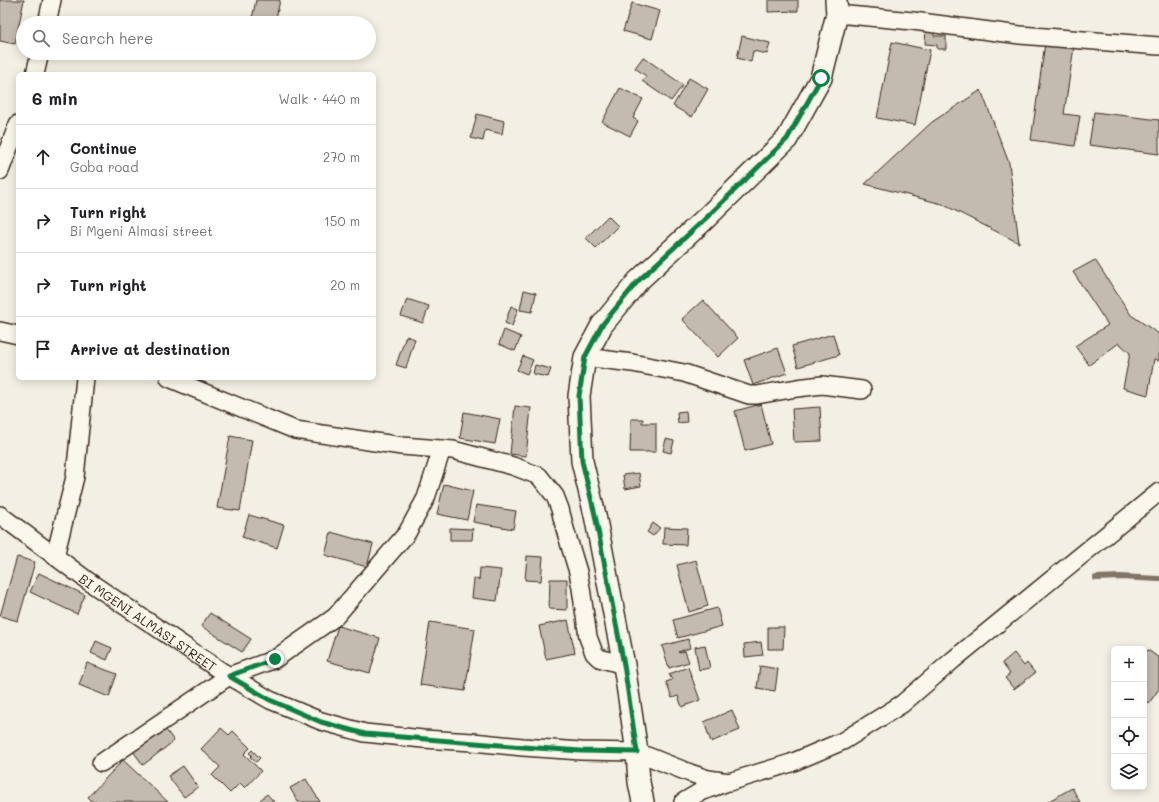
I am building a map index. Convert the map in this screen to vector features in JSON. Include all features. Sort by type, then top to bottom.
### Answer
[{"type":"street","points":[[49,16],[52,0]]},
{"type":"street","points":[[643,802],[639,782],[637,752],[624,665],[595,515],[582,461],[579,396],[585,357],[602,325],[638,281],[705,219],[787,139],[821,78],[836,7],[913,21],[1020,35],[1159,46]]},
{"type":"street","points":[[35,72],[38,60]]},
{"type":"street","points":[[0,171],[16,129]]},
{"type":"street","points":[[0,331],[16,335]]},
{"type":"street","points":[[585,357],[632,363],[684,374],[749,395],[822,385],[862,390]]},
{"type":"street","points":[[55,556],[75,477],[85,380]]},
{"type":"street","points":[[174,380],[295,430],[402,446],[453,450],[513,466],[539,476],[555,496],[560,508],[582,588],[588,637],[594,653],[599,658],[624,665]]},
{"type":"street","points":[[101,763],[229,676],[275,659],[335,617],[407,533],[426,498],[442,449]]},
{"type":"street","points":[[683,802],[700,792],[791,763],[843,741],[902,704],[953,660],[1159,492]]},
{"type":"street","name":"BI MGENI ALMASI STREET","points":[[0,515],[88,581],[229,676],[270,700],[321,722],[365,734],[581,751],[637,752]]},
{"type":"street","points":[[637,752],[708,779],[729,782]]},
{"type":"building","points":[[0,0],[24,0],[21,16],[16,16],[15,44],[0,41]]},
{"type":"building","points":[[256,0],[280,0],[277,16],[253,16]]},
{"type":"building","points":[[768,0],[798,0],[798,11],[768,12]]},
{"type":"building","points":[[632,3],[660,11],[652,39],[623,31]]},
{"type":"building","points":[[926,27],[934,27],[934,36],[946,36],[946,49],[937,49],[937,45],[925,44]]},
{"type":"building","points":[[742,36],[770,43],[767,54],[753,51],[751,62],[737,58]]},
{"type":"building","points":[[892,42],[930,50],[915,125],[877,118]]},
{"type":"building","points":[[1045,43],[1074,47],[1064,114],[1080,116],[1075,146],[1031,140]]},
{"type":"building","points":[[643,57],[683,85],[671,101],[642,81],[646,76],[635,68]]},
{"type":"building","points":[[689,78],[708,89],[692,117],[673,106]]},
{"type":"building","points":[[620,88],[643,99],[633,118],[638,121],[630,136],[602,122]]},
{"type":"building","points":[[981,90],[1009,163],[1019,243],[942,204],[865,184],[932,122]]},
{"type":"building","points":[[1094,112],[1159,120],[1159,154],[1089,145]]},
{"type":"building","points":[[477,114],[504,121],[502,134],[485,130],[483,141],[471,138]]},
{"type":"building","points":[[608,216],[618,226],[596,248],[586,238]]},
{"type":"building","points":[[1095,260],[1131,315],[1159,334],[1159,361],[1154,359],[1148,395],[1123,388],[1130,353],[1119,343],[1089,365],[1075,346],[1108,325],[1073,272]]},
{"type":"building","points":[[524,290],[536,293],[532,312],[520,310]]},
{"type":"building","points":[[407,299],[429,306],[423,323],[401,316]]},
{"type":"building","points":[[703,300],[738,338],[718,357],[682,319]]},
{"type":"building","points":[[511,306],[518,309],[512,326],[505,323]]},
{"type":"building","points":[[504,330],[521,337],[515,351],[499,344]]},
{"type":"building","points":[[833,334],[839,355],[798,367],[792,346]]},
{"type":"building","points":[[406,336],[415,339],[406,368],[396,365]]},
{"type":"building","points":[[778,348],[787,373],[753,385],[744,360]]},
{"type":"building","points":[[523,356],[533,360],[527,374],[517,370]]},
{"type":"building","points":[[535,365],[551,369],[548,377],[533,374]]},
{"type":"building","points":[[761,404],[771,444],[745,451],[735,411]]},
{"type":"building","points":[[515,406],[531,408],[526,456],[510,454]]},
{"type":"building","points":[[820,407],[822,441],[794,442],[792,409]]},
{"type":"building","points":[[686,411],[687,422],[678,423],[677,412]]},
{"type":"building","points":[[464,412],[500,419],[495,444],[460,438]]},
{"type":"building","points":[[631,419],[643,419],[642,423],[656,423],[656,452],[630,452]]},
{"type":"building","points":[[230,436],[252,440],[240,511],[217,508]]},
{"type":"building","points":[[666,439],[674,441],[671,453],[663,451]]},
{"type":"building","points":[[639,473],[641,486],[625,489],[623,475]]},
{"type":"building","points":[[444,484],[473,491],[467,520],[437,514]]},
{"type":"building","points":[[476,505],[516,511],[513,529],[473,522]]},
{"type":"building","points":[[249,515],[284,525],[277,548],[242,537]]},
{"type":"building","points":[[653,523],[660,528],[653,536],[647,532]]},
{"type":"building","points":[[664,527],[687,528],[686,545],[663,544]]},
{"type":"building","points":[[450,528],[473,529],[472,540],[450,540]]},
{"type":"building","points":[[331,532],[373,544],[367,567],[325,555]]},
{"type":"building","points":[[527,556],[543,557],[541,581],[525,580]]},
{"type":"building","points":[[17,557],[35,562],[18,621],[0,616]]},
{"type":"building","points":[[696,560],[708,606],[689,612],[677,565]]},
{"type":"building","points":[[480,568],[501,570],[497,601],[472,598],[474,579],[479,580]]},
{"type":"building","points":[[39,573],[85,595],[77,614],[30,592]]},
{"type":"building","points":[[550,579],[567,579],[567,610],[549,609]]},
{"type":"building","points":[[717,608],[722,626],[678,638],[673,620]]},
{"type":"building","points":[[210,613],[251,639],[242,652],[201,626]]},
{"type":"building","points":[[568,620],[575,653],[546,659],[539,626]]},
{"type":"building","points":[[430,622],[475,629],[465,691],[420,685]]},
{"type":"building","points":[[338,626],[380,638],[370,673],[327,661]]},
{"type":"building","points":[[768,627],[784,627],[783,649],[768,649]]},
{"type":"building","points":[[688,639],[690,648],[678,652],[685,651],[689,662],[669,668],[662,646]]},
{"type":"building","points":[[96,641],[112,648],[107,660],[91,653]]},
{"type":"building","points":[[761,642],[763,655],[745,657],[744,644]]},
{"type":"building","points":[[705,645],[710,668],[699,670],[695,647]]},
{"type":"building","points":[[1148,650],[1159,658],[1159,689],[1149,703],[1147,702]]},
{"type":"building","points":[[1014,653],[1024,666],[1027,663],[1035,673],[1014,689],[1005,678],[1010,674],[1002,663]]},
{"type":"building","points":[[87,663],[117,674],[109,697],[79,685]]},
{"type":"building","points":[[760,666],[778,669],[775,691],[757,688]]},
{"type":"building","points":[[688,667],[700,700],[682,707],[678,696],[672,698],[666,682],[672,680],[669,674]]},
{"type":"building","points":[[732,710],[740,730],[711,742],[704,722]]},
{"type":"building","points":[[164,727],[174,741],[143,765],[133,751]]},
{"type":"building","points":[[221,728],[229,735],[233,731],[250,748],[244,754],[261,771],[245,788],[240,783],[230,793],[212,775],[220,767],[201,749]]},
{"type":"building","points":[[252,750],[260,758],[256,762],[250,757],[252,755],[249,753]]},
{"type":"building","points":[[123,760],[168,802],[93,802],[88,797]]},
{"type":"building","points":[[183,766],[198,787],[184,797],[168,776]]},
{"type":"building","points":[[306,779],[320,802],[298,802],[290,788]]},
{"type":"building","points":[[1072,788],[1080,802],[1047,802]]},
{"type":"building","points":[[267,794],[274,802],[259,802],[259,801]]},
{"type":"waterway","points":[[1096,578],[1120,577],[1159,579]]},
{"type":"route","points":[[275,659],[229,676],[270,700],[321,722],[365,734],[581,751],[637,752],[624,665],[595,515],[582,461],[579,396],[585,357],[602,325],[638,281],[705,219],[787,139],[821,78]]}]
